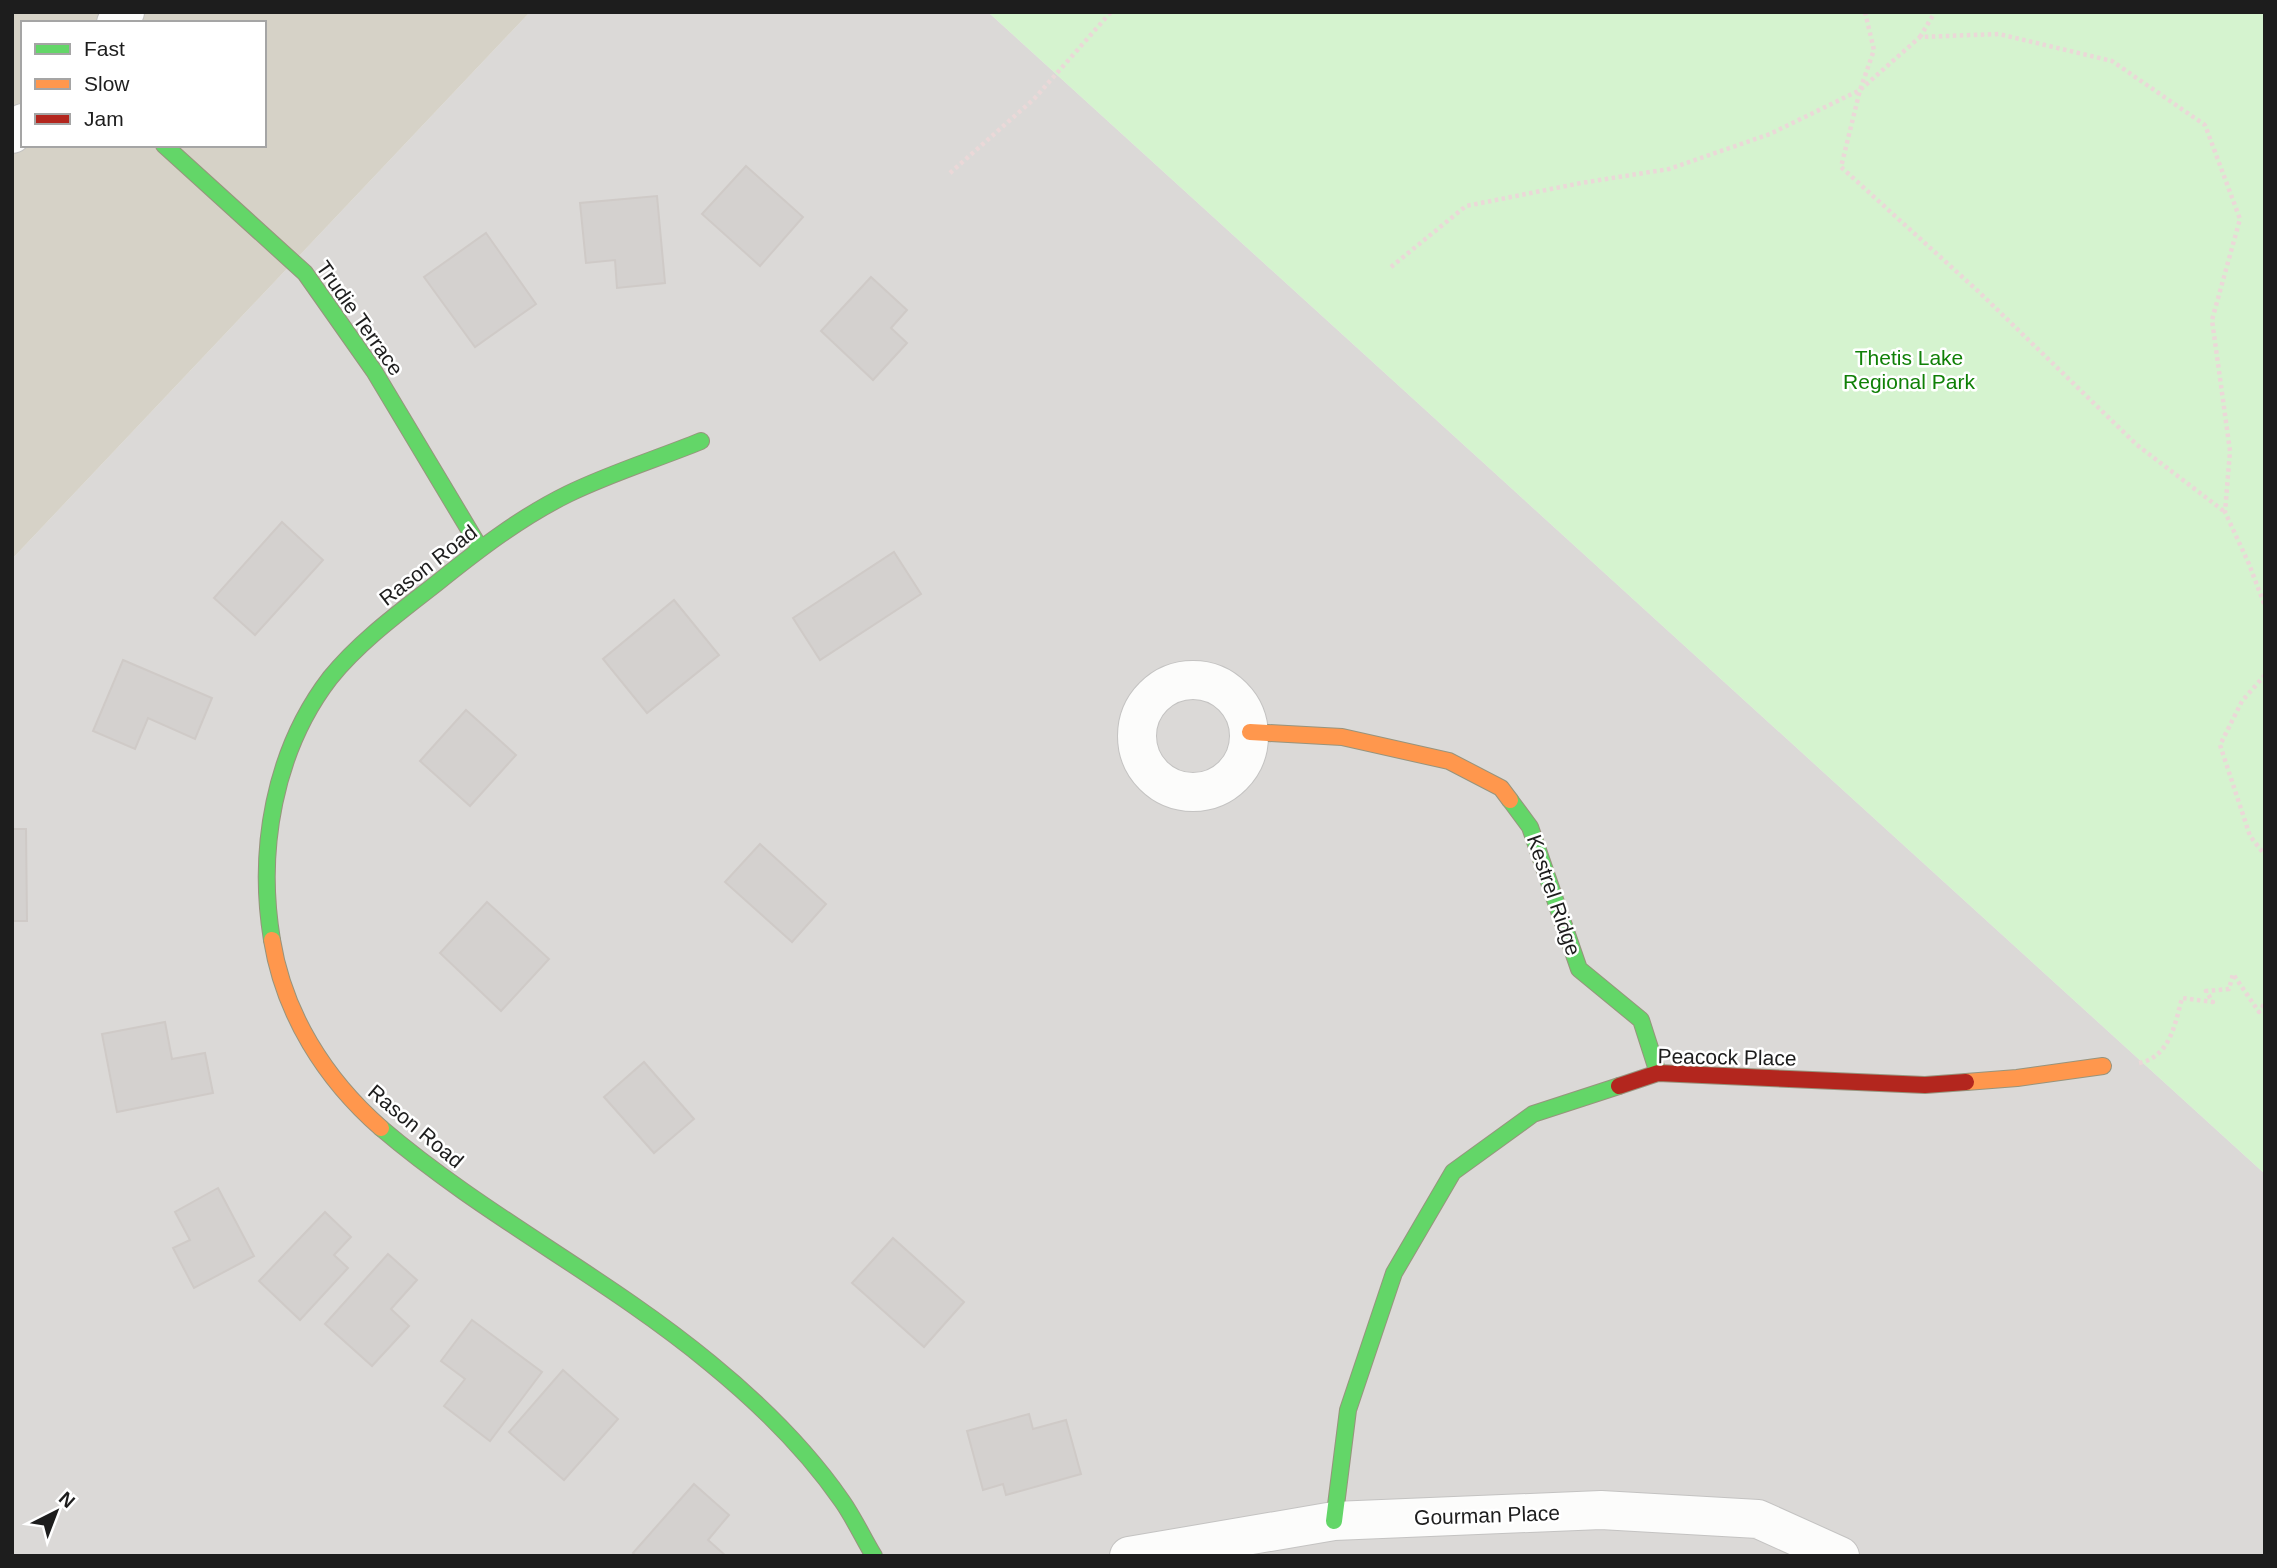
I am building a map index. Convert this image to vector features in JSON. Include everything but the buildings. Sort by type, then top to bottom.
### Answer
[{"type":"street","name":"Trudie Terrace","points":[[166,147],[305,273],[374,372],[480,548]]},
{"type":"street","name":"Rason Road","points":[[701,441],[566,495],[480,548],[369,638],[323,687],[289,753],[271,815],[264,872],[268,926],[276,967],[290,1010],[311,1050],[341,1090],[383,1133],[437,1174],[690,1346],[743,1392],[796,1445],[842,1501],[874,1556]]},
{"type":"street","name":"Kestrel Ridge","points":[[1250,732],[1342,737],[1449,761],[1501,788],[1530,827],[1579,969],[1641,1020],[1658,1073]]},
{"type":"street","name":"Peacock Place","points":[[1334,1521],[1348,1410],[1394,1273],[1453,1172],[1533,1114],[1658,1073],[1925,1085],[2017,1078],[2103,1066]]},
{"type":"street","name":"Gourman Place","points":[[1129,1556],[1296,1542],[1334,1521],[1601,1510],[1758,1519],[1840,1556]]},
{"type":"path","points":[[950,173],[1034,99],[1111,12]]},
{"type":"path","points":[[1865,12],[1874,50],[1860,90],[1841,167],[1979,292],[2137,444],[2225,512],[2265,606]]},
{"type":"path","points":[[1391,267],[1466,206],[1669,169],[1770,134],[1860,90],[1920,37],[1935,12]]},
{"type":"path","points":[[1920,37],[1999,34],[2112,61],[2205,125],[2240,219],[2212,320],[2230,451],[2225,512]]},
{"type":"path","points":[[2265,675],[2242,701],[2220,744],[2250,836],[2265,855]]},
{"type":"path","points":[[2103,1066],[2143,1063],[2155,1058],[2171,1037],[2182,998],[2213,1002],[2206,991],[2229,989],[2232,974],[2259,1012],[2265,1003]]},
{"type":"shaded area","points":[[12,12],[530,12],[12,559]]},
{"type":"shaded area","points":[[530,12],[988,12],[2265,1174],[2265,1556],[12,1556],[12,559]]},
{"type":"green space","name":"Thetis Lake Regional Park","points":[[988,12],[2265,12],[2265,1174],[2143,1063]]},
{"type":"traffic: fast","points":[[166,147],[305,273],[374,371],[480,548]]},
{"type":"traffic: fast","points":[[272,940],[267,871],[274,803],[295,737],[330,678],[381,628],[468,558],[517,524],[584,486],[701,441]]},
{"type":"traffic: fast","points":[[1510,800],[1530,827],[1579,969],[1641,1020],[1658,1073]]},
{"type":"traffic: fast","points":[[1334,1521],[1348,1410],[1394,1273],[1453,1172],[1533,1114],[1619,1086]]},
{"type":"traffic: fast","points":[[381,1128],[461,1190],[629,1302],[728,1378],[764,1411],[813,1463],[846,1508],[874,1556]]},
{"type":"traffic: slow","points":[[1250,732],[1342,737],[1449,761],[1501,788],[1510,800]]},
{"type":"traffic: slow","points":[[272,940],[286,994],[310,1043],[342,1088],[381,1128]]},
{"type":"traffic: slow","points":[[1966,1082],[2103,1066]]},
{"type":"traffic: jam","points":[[1619,1086],[1658,1073],[1925,1085],[1966,1082]]}]
